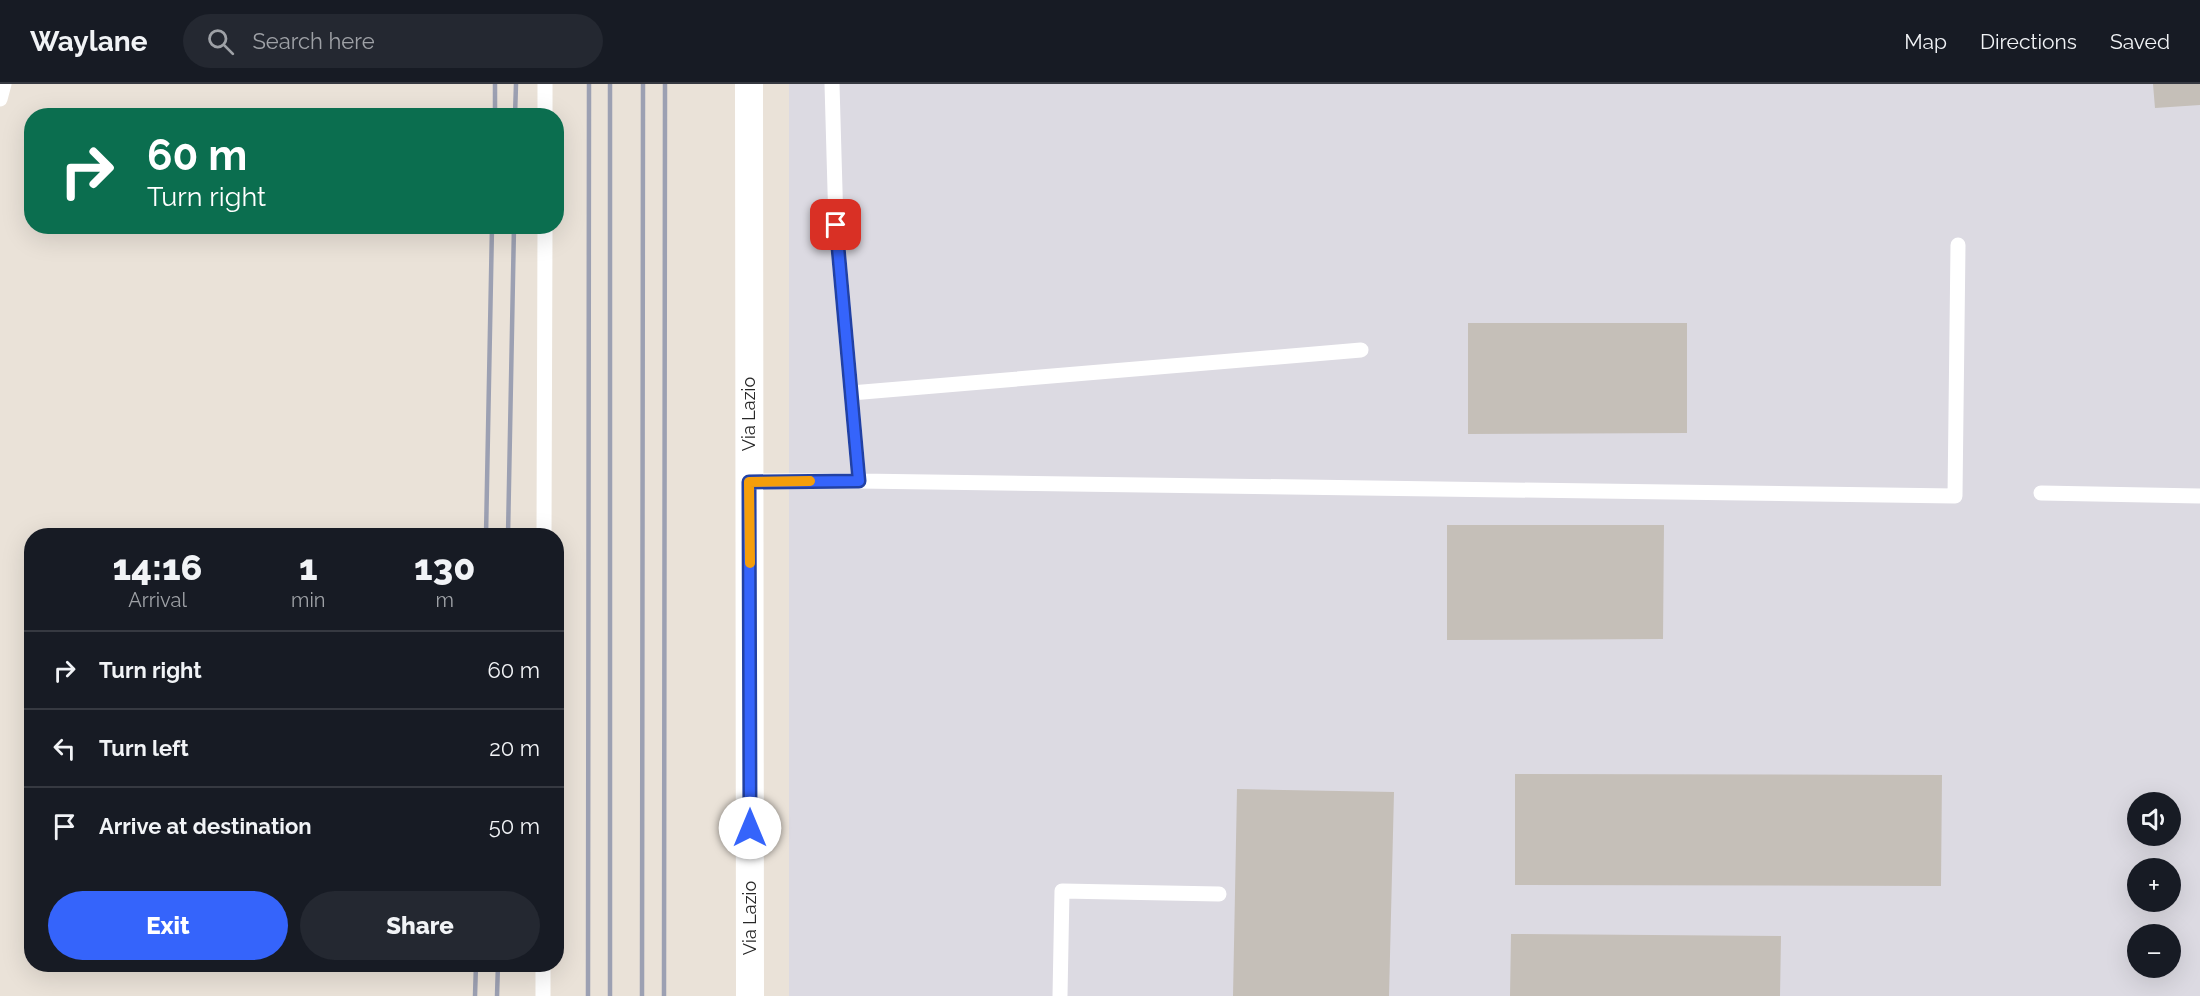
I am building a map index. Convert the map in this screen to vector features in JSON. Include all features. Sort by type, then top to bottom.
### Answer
[{"type":"street","name":"Via Lazio","points":[[749,84],[750,996]]},
{"type":"lane","points":[[0,99],[4,84]]},
{"type":"lane","points":[[545,84],[545,108]]},
{"type":"lane","points":[[832,84],[836,225],[859,481]]},
{"type":"lane","points":[[544,528],[545,234]]},
{"type":"lane","points":[[749,482],[859,481],[1955,496],[1958,245]]},
{"type":"lane","points":[[852,393],[1361,350]]},
{"type":"lane","points":[[2041,493],[2200,496]]},
{"type":"lane","points":[[1060,996],[1062,891],[1219,894]]},
{"type":"lane","points":[[543,972],[543,996]]},
{"type":"shaded area","points":[[789,84],[2200,84],[2200,996],[789,996]]},
{"type":"building","points":[[2153,84],[2200,84],[2200,105],[2155,108]]},
{"type":"building","points":[[1468,323],[1687,323],[1687,433],[1468,434]]},
{"type":"building","points":[[1447,525],[1664,525],[1663,639],[1447,640]]},
{"type":"building","points":[[1515,774],[1942,775],[1941,886],[1515,885]]},
{"type":"building","points":[[1237,789],[1394,792],[1389,996],[1233,996]]},
{"type":"building","points":[[1511,934],[1781,936],[1780,996],[1510,996]]},
{"type":"railway","points":[[495,84],[495,108]]},
{"type":"railway","points":[[515,108],[516,84]]},
{"type":"railway","points":[[588,996],[589,84]]},
{"type":"railway","points":[[610,84],[610,996]]},
{"type":"railway","points":[[642,996],[643,84]]},
{"type":"railway","points":[[664,996],[665,84]]},
{"type":"railway","points":[[486,528],[492,234]]},
{"type":"railway","points":[[508,528],[514,234]]},
{"type":"railway","points":[[475,996],[476,972]]},
{"type":"railway","points":[[497,996],[498,972]]},
{"type":"slow traffic","points":[[750,563],[749,482],[810,481]]},
{"type":"route","points":[[750,828],[749,482],[859,481],[836,225]]}]
